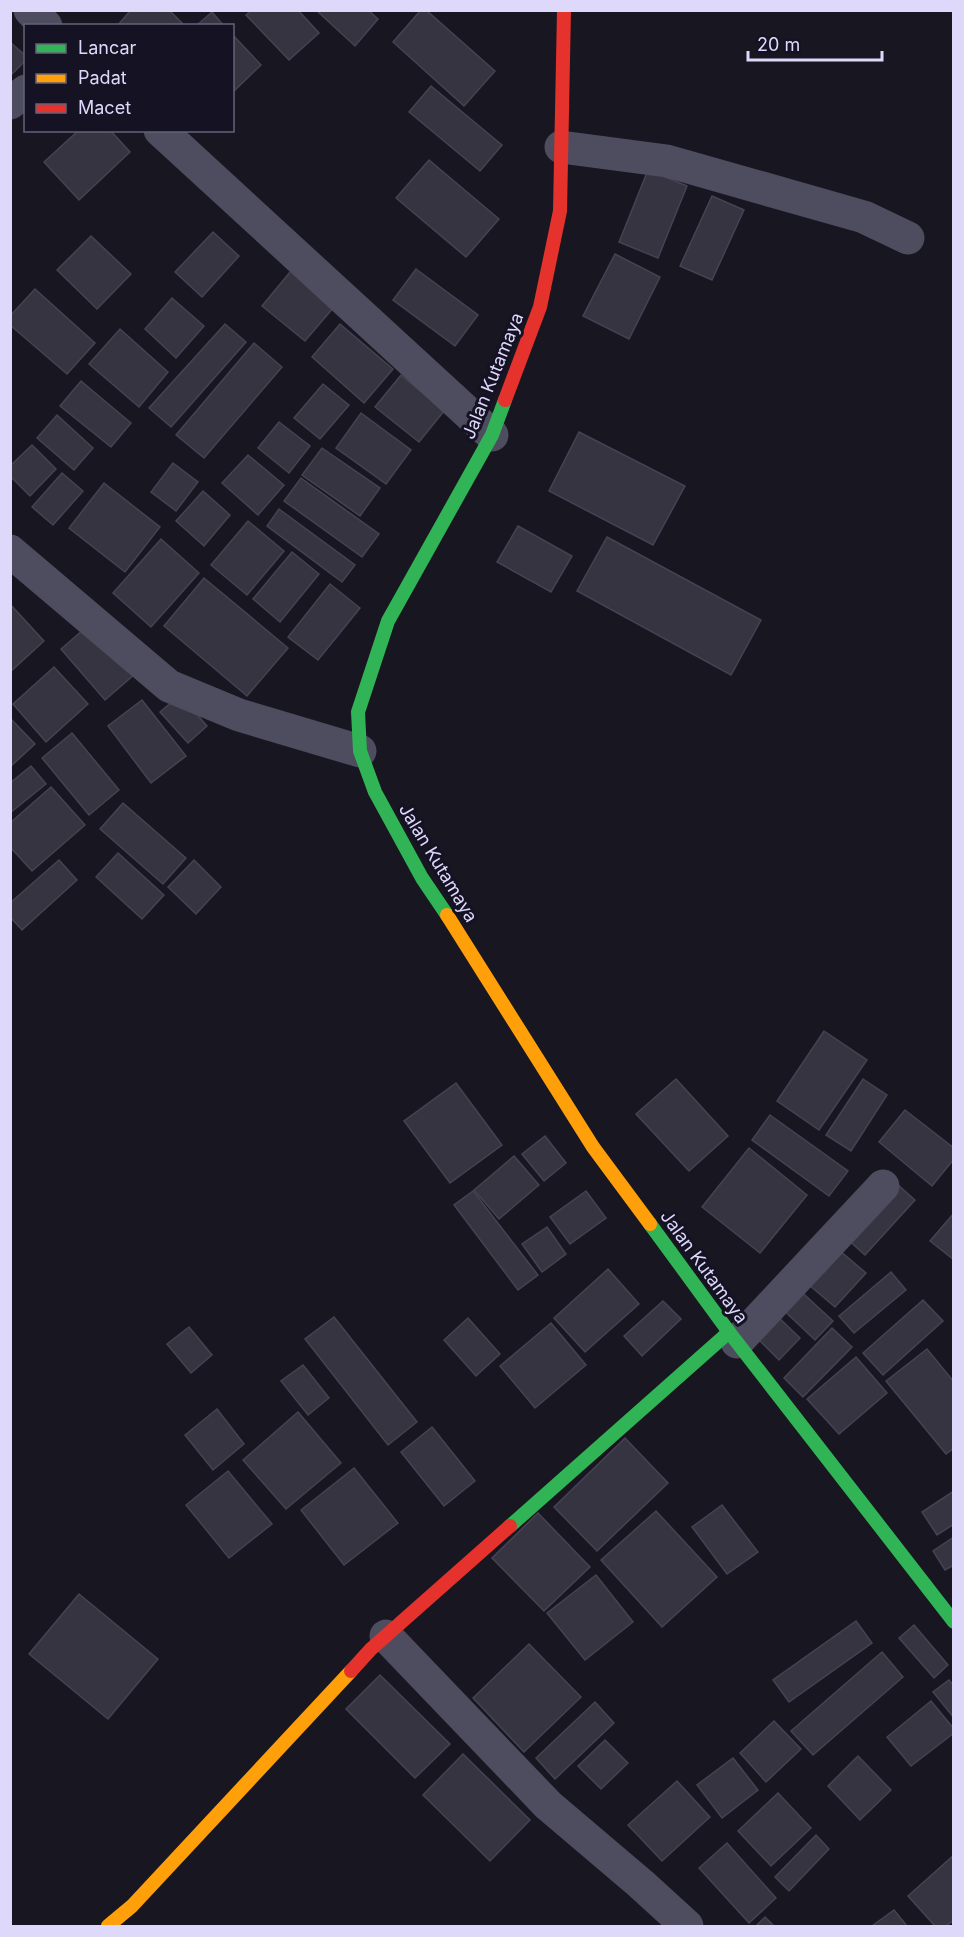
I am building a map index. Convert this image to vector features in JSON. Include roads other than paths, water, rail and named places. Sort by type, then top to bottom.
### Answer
[{"type":"main road","name":"Jalan Kutamaya","points":[[564,10],[560,211],[540,307],[492,435],[388,621],[358,712],[360,751],[375,792],[422,878],[470,949],[593,1147],[733,1337],[954,1622]]},
{"type":"main road","points":[[108,1926],[132,1906],[370,1649],[733,1337]]},
{"type":"street","points":[[30,10],[44,24]]},
{"type":"street","points":[[10,103],[24,92]]},
{"type":"street","points":[[162,132],[492,435]]},
{"type":"street","points":[[561,147],[667,161],[864,217],[908,238]]},
{"type":"street","points":[[10,550],[170,686],[239,715],[360,751]]},
{"type":"street","points":[[733,1337],[883,1186]]},
{"type":"street","points":[[386,1636],[548,1805],[687,1926]]}]
